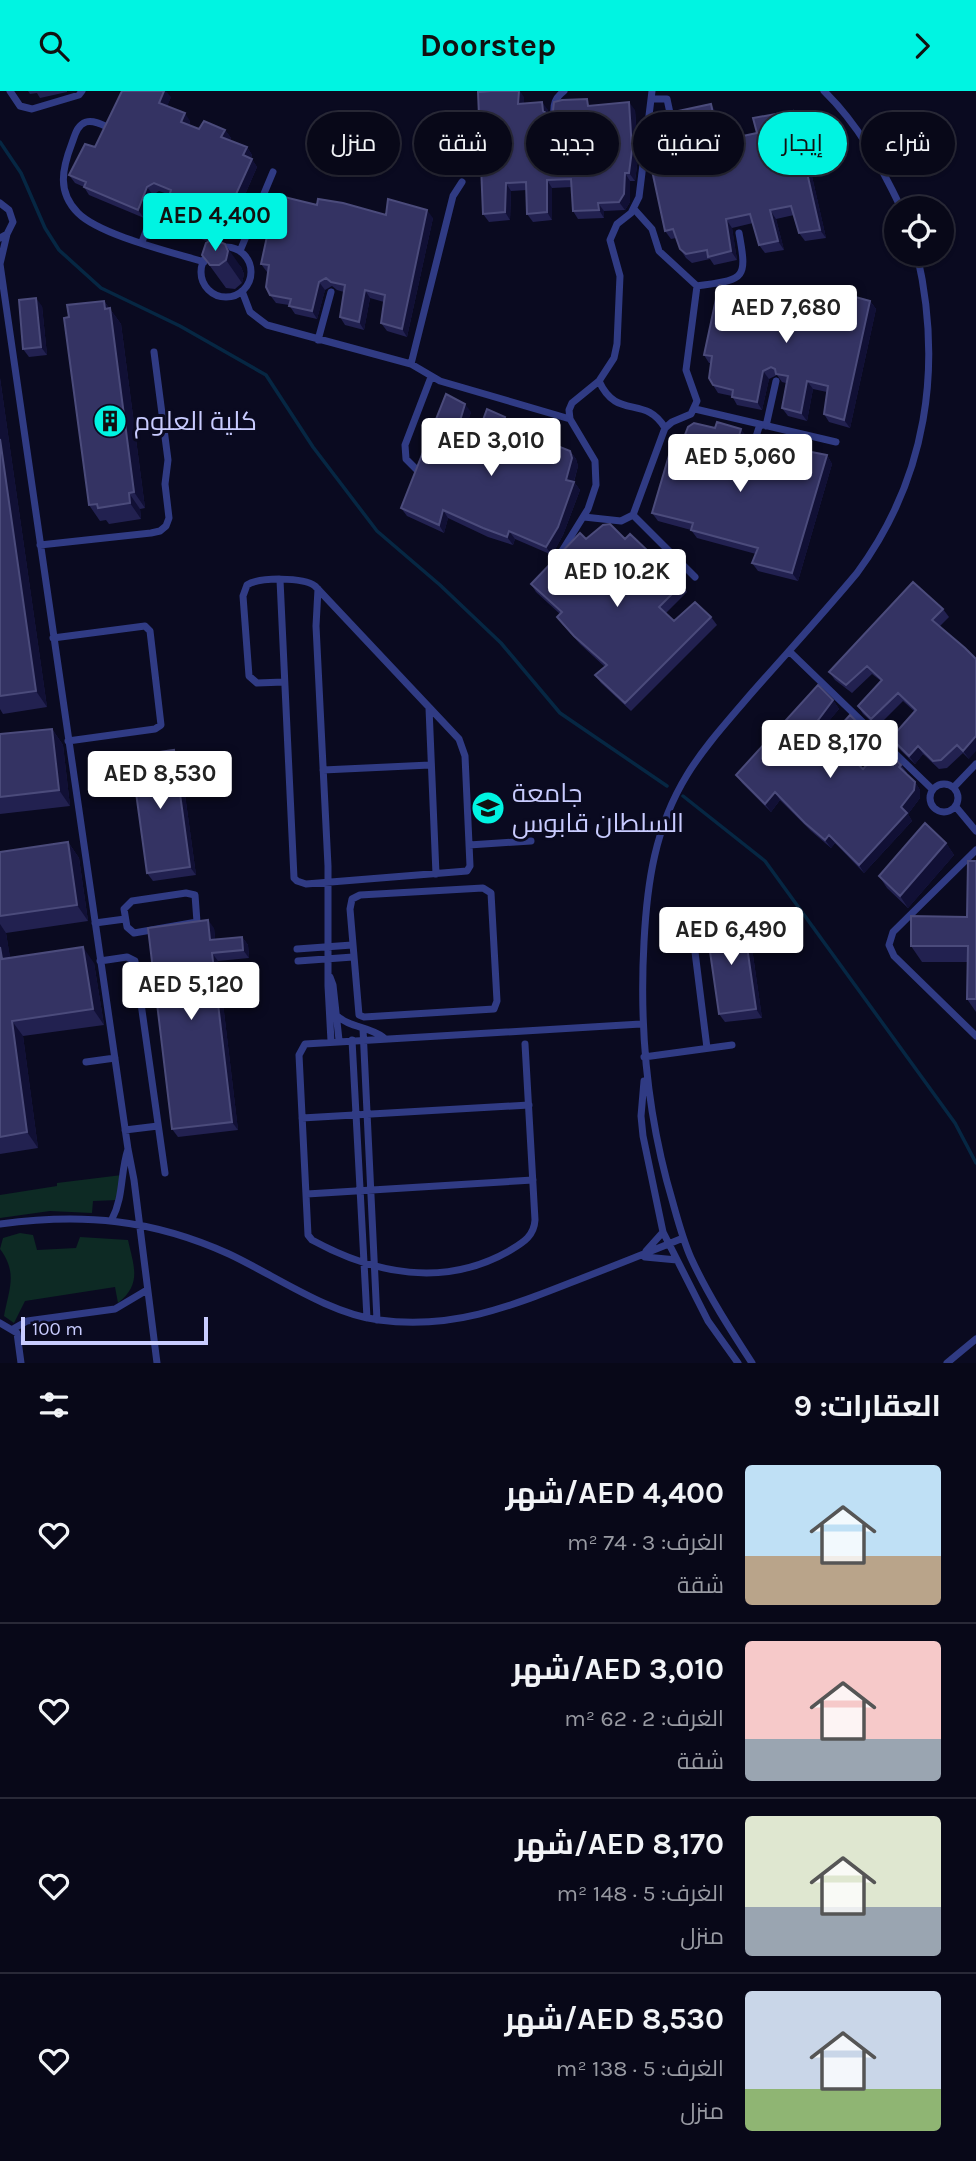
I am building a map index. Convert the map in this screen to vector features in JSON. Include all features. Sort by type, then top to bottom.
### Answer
[{"type":"lane","points":[[10,91],[20,106],[32,109],[79,95],[82,91]]},
{"type":"lane","points":[[554,112],[553,105],[558,95],[564,91]]},
{"type":"lane","points":[[837,91],[827,94],[872,153],[895,196]]},
{"type":"lane","points":[[554,563],[584,517],[596,485],[597,468],[592,453],[570,419],[569,411],[572,403],[599,381],[611,364],[617,344],[620,276],[610,240],[617,224],[634,209],[641,191],[651,95],[667,99],[670,112]]},
{"type":"lane","points":[[107,127],[92,121],[86,122],[77,130],[63,164],[64,189],[68,201],[85,219],[107,231],[204,262]]},
{"type":"lane","points":[[240,251],[273,172]]},
{"type":"lane","points":[[411,364],[453,196],[462,182]]},
{"type":"lane","points":[[142,242],[158,198]]},
{"type":"lane","points":[[2,202],[12,215],[13,222],[4,236],[0,264],[100,961],[133,1170],[157,1363]]},
{"type":"lane","points":[[634,209],[652,229],[659,251],[697,286]]},
{"type":"lane","points":[[697,286],[733,281],[740,276],[744,260],[739,233]]},
{"type":"lane","points":[[233,248],[240,251],[247,258],[251,276],[242,291],[234,296],[215,294],[203,281],[204,262],[216,250],[233,248]]},
{"type":"lane","points":[[752,1363],[720,1314],[691,1258],[666,1179],[645,1077],[641,1024],[648,881],[656,844],[669,809],[687,775],[718,732],[841,592],[869,556],[898,502],[910,473],[925,413],[930,364],[928,314],[919,266]]},
{"type":"lane","points":[[584,517],[621,521],[633,515],[665,429],[672,422],[687,417],[695,409],[696,392],[686,370],[697,286]]},
{"type":"lane","points":[[242,291],[245,302],[257,319],[267,324],[411,364],[431,377],[570,419]]},
{"type":"lane","points":[[318,340],[331,292]]},
{"type":"lane","points":[[40,545],[151,533],[166,526],[169,518],[165,484],[168,460],[153,352]]},
{"type":"lane","points":[[416,469],[406,459],[405,445],[431,377]]},
{"type":"lane","points":[[599,381],[605,394],[613,402],[653,414],[665,429]]},
{"type":"lane","points":[[749,459],[763,425],[776,381]]},
{"type":"lane","points":[[695,409],[836,442]]},
{"type":"lane","points":[[633,515],[695,577]]},
{"type":"lane","points":[[280,580],[293,873],[297,881],[301,884],[467,871],[470,866],[464,750],[459,740],[318,589],[304,580],[280,580],[252,582],[247,585],[243,596],[249,676],[257,683],[284,682]]},
{"type":"lane","points":[[318,589],[316,626],[328,882],[328,986],[335,1041]]},
{"type":"lane","points":[[53,638],[145,626],[150,631],[161,725],[155,729],[68,741]]},
{"type":"lane","points":[[789,650],[932,789]]},
{"type":"lane","points":[[429,708],[436,874]]},
{"type":"lane","points":[[954,787],[976,764]]},
{"type":"lane","points":[[323,770],[430,765]]},
{"type":"lane","points":[[943,783],[954,787],[960,797],[956,807],[946,812],[934,809],[929,799],[932,789],[943,783]]},
{"type":"lane","points":[[956,807],[976,831]]},
{"type":"lane","points":[[469,845],[531,841]]},
{"type":"lane","points":[[976,850],[892,932],[889,945],[894,956],[976,1036]]},
{"type":"lane","points":[[486,888],[491,893],[497,1004],[494,1009],[361,1017],[357,1012],[353,957],[349,904],[355,896],[486,888]]},
{"type":"lane","points":[[191,893],[195,895],[197,922],[134,933],[127,927],[125,919],[124,909],[132,901],[191,893]]},
{"type":"lane","points":[[95,923],[125,919]]},
{"type":"lane","points":[[693,936],[707,1048]]},
{"type":"lane","points":[[298,949],[352,945]]},
{"type":"lane","points":[[100,961],[127,957],[135,961],[164,1173]]},
{"type":"lane","points":[[298,961],[353,957]]},
{"type":"lane","points":[[330,976],[336,1015],[335,1041]]},
{"type":"lane","points":[[336,1015],[346,1023],[377,1033],[383,1038]]},
{"type":"lane","points":[[525,1044],[535,1220],[533,1232],[524,1242],[472,1268],[440,1273],[374,1267],[312,1240],[309,1235],[300,1050],[308,1042],[641,1024]]},
{"type":"lane","points":[[363,1029],[377,1320]]},
{"type":"lane","points":[[352,1040],[367,1318]]},
{"type":"lane","points":[[644,1058],[732,1045]]},
{"type":"lane","points":[[86,1062],[115,1058]]},
{"type":"lane","points":[[645,1077],[643,1136],[663,1232],[708,1321],[738,1363]]},
{"type":"lane","points":[[302,1118],[529,1105]]},
{"type":"lane","points":[[125,1130],[158,1126]]},
{"type":"lane","points":[[113,1219],[122,1195],[122,1170],[128,1149]]},
{"type":"lane","points":[[307,1194],[533,1180]]},
{"type":"lane","points":[[0,1224],[54,1219],[113,1219],[140,1223],[227,1253],[347,1313],[377,1320],[428,1322],[489,1313],[683,1238]]},
{"type":"lane","points":[[637,1257],[656,1242],[663,1232]]},
{"type":"lane","points":[[637,1257],[677,1260]]},
{"type":"lane","points":[[13,1329],[27,1321],[120,1308],[147,1290]]},
{"type":"lane","points":[[1,1325],[13,1329],[16,1333],[21,1363]]},
{"type":"lane","points":[[947,1363],[976,1339]]},
{"type":"green space","points":[[122,1175],[118,1200],[93,1201],[92,1213],[50,1211],[0,1218],[0,1195],[57,1186],[57,1183]]},
{"type":"green space","points":[[20,1233],[33,1235],[37,1250],[76,1248],[80,1237],[128,1240],[134,1275],[131,1289],[118,1303],[115,1287],[25,1301],[14,1323],[4,1316],[11,1281],[9,1266],[0,1249],[3,1238]]},
{"type":"building","points":[[122,91],[164,91],[159,103],[185,113],[181,122],[199,129],[204,121],[225,130],[221,137],[247,147],[243,155],[252,159],[228,212],[222,209],[215,230],[205,235],[185,226],[184,230],[161,221],[171,190],[154,183],[147,187],[138,210],[84,187],[86,182],[69,175],[85,144],[95,147]]},
{"type":"building","points":[[519,91],[518,104],[542,102],[545,112],[526,112],[526,175],[619,175],[619,112],[551,112],[554,102],[562,100],[587,99],[588,106],[629,102],[632,150],[629,173],[625,173],[624,194],[619,202],[598,203],[599,210],[573,211],[571,179],[547,180],[547,212],[527,214],[526,182],[506,183],[505,212],[483,214],[481,175],[512,175],[512,112],[479,112],[478,92]]},
{"type":"building","points":[[711,104],[713,112],[673,112]]},
{"type":"building","points":[[758,117],[758,175],[808,175],[820,230],[799,233],[791,206],[770,210],[778,241],[759,245],[750,214],[726,219],[731,251],[708,257],[707,250],[686,254],[680,249],[673,229],[665,231],[653,175],[744,175],[744,136],[757,133],[753,118]]},
{"type":"building","points":[[276,195],[317,205],[318,199],[343,203],[386,215],[388,199],[427,210],[402,329],[381,323],[385,295],[365,290],[359,322],[340,317],[345,285],[326,278],[319,282],[312,311],[289,306],[291,299],[270,295],[266,287],[269,265],[261,264]]},
{"type":"building","points":[[213,239],[225,244],[228,251],[226,260],[219,265],[210,265],[202,255],[206,243]]},
{"type":"building","points":[[719,285],[759,296],[761,290],[786,294],[828,306],[830,290],[870,301],[844,420],[824,414],[828,386],[807,381],[801,413],[782,408],[788,376],[776,374],[771,367],[763,371],[757,402],[732,397],[733,390],[713,385],[709,378],[712,356],[704,355]]},
{"type":"building","points":[[36,298],[41,347],[23,349],[19,300]]},
{"type":"building","name":"كلية العلوم","points":[[104,301],[105,309],[110,308],[134,492],[129,493],[130,503],[98,508],[97,504],[89,505],[64,318],[69,317],[67,305]]},
{"type":"building","points":[[446,394],[465,404],[457,431],[476,439],[487,409],[505,417],[494,447],[517,457],[529,427],[553,436],[550,443],[570,451],[572,458],[566,480],[574,482],[558,527],[546,547],[509,531],[507,537],[443,510],[439,525],[401,508]]},
{"type":"building","points":[[717,422],[741,429],[732,460],[756,467],[766,436],[785,441],[775,472],[796,477],[806,451],[827,455],[792,573],[752,563],[758,548],[691,530],[693,523],[652,513],[672,445],[680,448],[688,427],[694,423],[715,428]]},
{"type":"building","points":[[0,439],[36,691],[0,696]]},
{"type":"building","points":[[610,524],[625,539],[630,534],[649,552],[626,575],[644,593],[667,571],[682,584],[659,607],[674,621],[695,602],[711,617],[625,703],[595,675],[607,665],[574,636],[557,617],[562,612],[531,584],[580,533],[586,539],[603,525]]},
{"type":"building","points":[[913,582],[943,609],[932,620],[976,659],[976,736],[963,751],[957,745],[941,760],[933,761],[918,746],[909,756],[891,738],[916,710],[898,693],[871,719],[858,706],[882,680],[867,666],[846,685],[829,672]]},
{"type":"building","points":[[818,685],[833,700],[816,723],[830,737],[850,715],[864,729],[845,752],[863,769],[883,747],[915,782],[914,790],[901,807],[907,813],[859,865],[829,835],[825,840],[805,823],[775,792],[765,804],[736,775]]},
{"type":"building","points":[[52,729],[59,790],[0,797],[0,734]]},
{"type":"building","points":[[174,750],[190,867],[147,873],[131,756]]},
{"type":"building","points":[[925,823],[946,843],[900,896],[879,876]]},
{"type":"building","points":[[68,842],[77,905],[0,916],[0,852]]},
{"type":"building","points":[[968,861],[976,861],[976,999],[967,999],[968,946],[911,946],[911,916],[967,917]]},
{"type":"building","points":[[743,919],[756,1009],[719,1014],[706,924]]},
{"type":"building","points":[[208,920],[210,940],[242,937],[243,950],[212,953],[232,1122],[172,1129],[148,928]]},
{"type":"building","points":[[0,947],[2,959],[83,947],[93,1009],[12,1021],[27,1132],[0,1137]]},
{"type":"waterway","points":[[0,142],[21,173],[45,228],[59,250],[101,288],[180,326],[266,375],[313,447],[377,531],[440,585],[501,643],[560,713],[667,786]]},
{"type":"waterway","points":[[683,796],[765,861],[955,1123],[976,1163]]},
{"type":"place","name":"كلية العلوم","points":[[110,421]]},
{"type":"place","name":"جامعة السلطان قابوس","points":[[488,808]]}]
